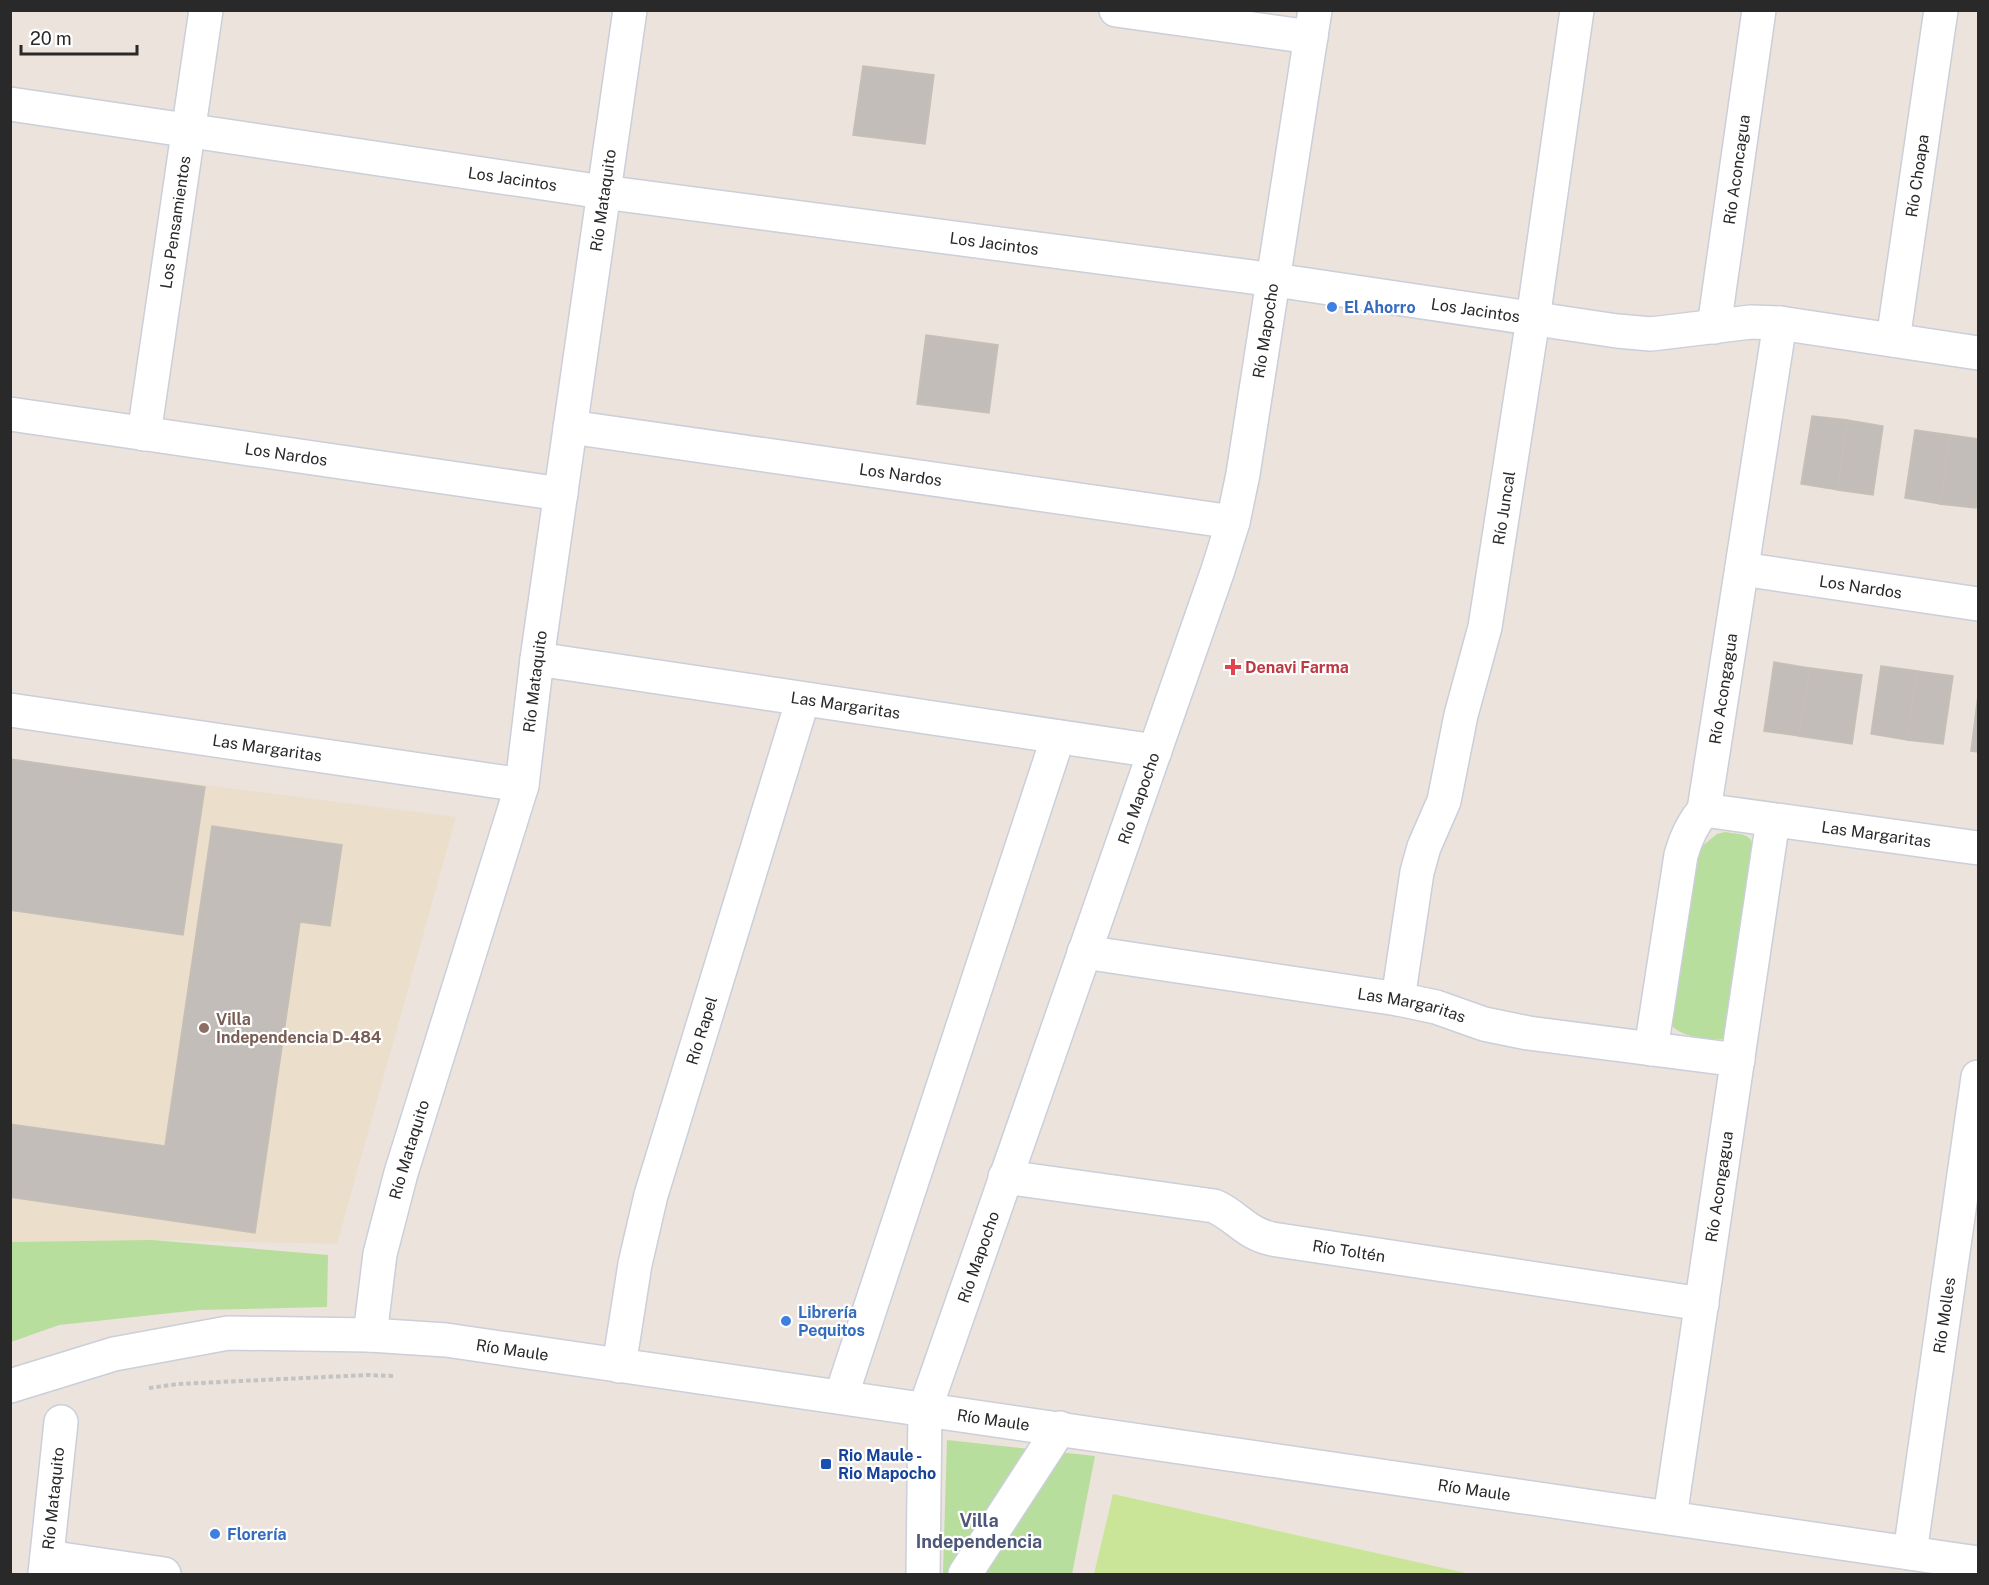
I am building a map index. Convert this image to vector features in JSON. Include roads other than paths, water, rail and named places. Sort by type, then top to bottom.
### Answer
[{"type":"street","name":"Los Pensamientos","points":[[144,434],[206,10]]},
{"type":"street","name":"Río Mataquito","points":[[370,1335],[380,1254],[401,1173],[522,785],[537,659],[630,10]]},
{"type":"street","points":[[1116,10],[1313,24]]},
{"type":"street","name":"Río Juncal","points":[[1398,999],[1417,872],[1424,847],[1444,801],[1459,725],[1485,627],[1533,319],[1577,10]]},
{"type":"street","name":"Río Aconcagua","points":[[1714,327],[1759,10]]},
{"type":"street","name":"Río Choapa","points":[[1893,340],[1941,10]]},
{"type":"street","name":"Río Mapocho","points":[[923,1575],[926,1409],[1233,522],[1244,474],[1313,24]]},
{"type":"street","name":"Los Jacintos","points":[[10,104],[603,192],[1275,280],[1617,331],[1651,334],[1751,322],[1780,323],[1978,353]]},
{"type":"street","name":"Río Acongagua","points":[[1651,1049],[1681,855],[1685,838],[1693,823],[1704,810],[1780,323]]},
{"type":"street","name":"Los Nardos","points":[[10,414],[561,494]]},
{"type":"street","name":"Los Nardos","points":[[570,427],[1233,522]]},
{"type":"street","name":"Los Nardos","points":[[1742,569],[1978,604]]},
{"type":"street","name":"Las Margaritas","points":[[537,659],[1155,751]]},
{"type":"street","name":"Río Rapel","points":[[619,1366],[635,1264],[651,1195],[803,699]]},
{"type":"street","name":"Las Margaritas","points":[[10,710],[522,785]]},
{"type":"street","points":[[841,1397],[1059,737]]},
{"type":"street","name":"Las Margaritas","points":[[1704,810],[1978,848]]},
{"type":"street","name":"Río Acongagua","points":[[1670,1517],[1773,820]]},
{"type":"street","name":"Las Margaritas","points":[[1084,952],[1398,999],[1436,1007],[1484,1024],[1528,1033],[1738,1060]]},
{"type":"street","name":"Río Molles","points":[[1910,1553],[1978,1077]]},
{"type":"street","name":"Río Toltén","points":[[1005,1177],[1214,1206],[1231,1215],[1254,1234],[1272,1239],[1702,1304]]},
{"type":"street","name":"Río Maule","points":[[10,1386],[114,1354],[228,1333],[370,1335],[446,1340],[1978,1563]]},
{"type":"street","name":"Río Mataquito","points":[[46,1566],[61,1422]]},
{"type":"street","points":[[965,1575],[1060,1428]]},
{"type":"street","points":[[46,1566],[164,1575]]},
{"type":"place","name":"El Ahorro","points":[[1332,307]]},
{"type":"place","name":"Denavi Farma","points":[[1233,667]]},
{"type":"place","name":"Villa Independencia D-484","points":[[204,1028]]},
{"type":"place","name":"Librería Pequitos","points":[[786,1321]]},
{"type":"place","name":"Rio Maule - Rio Mapocho","points":[[826,1464]]},
{"type":"place","name":"Florería","points":[[215,1534]]},
{"type":"district","name":"Villa Independencia","points":[[979,1531]]}]
